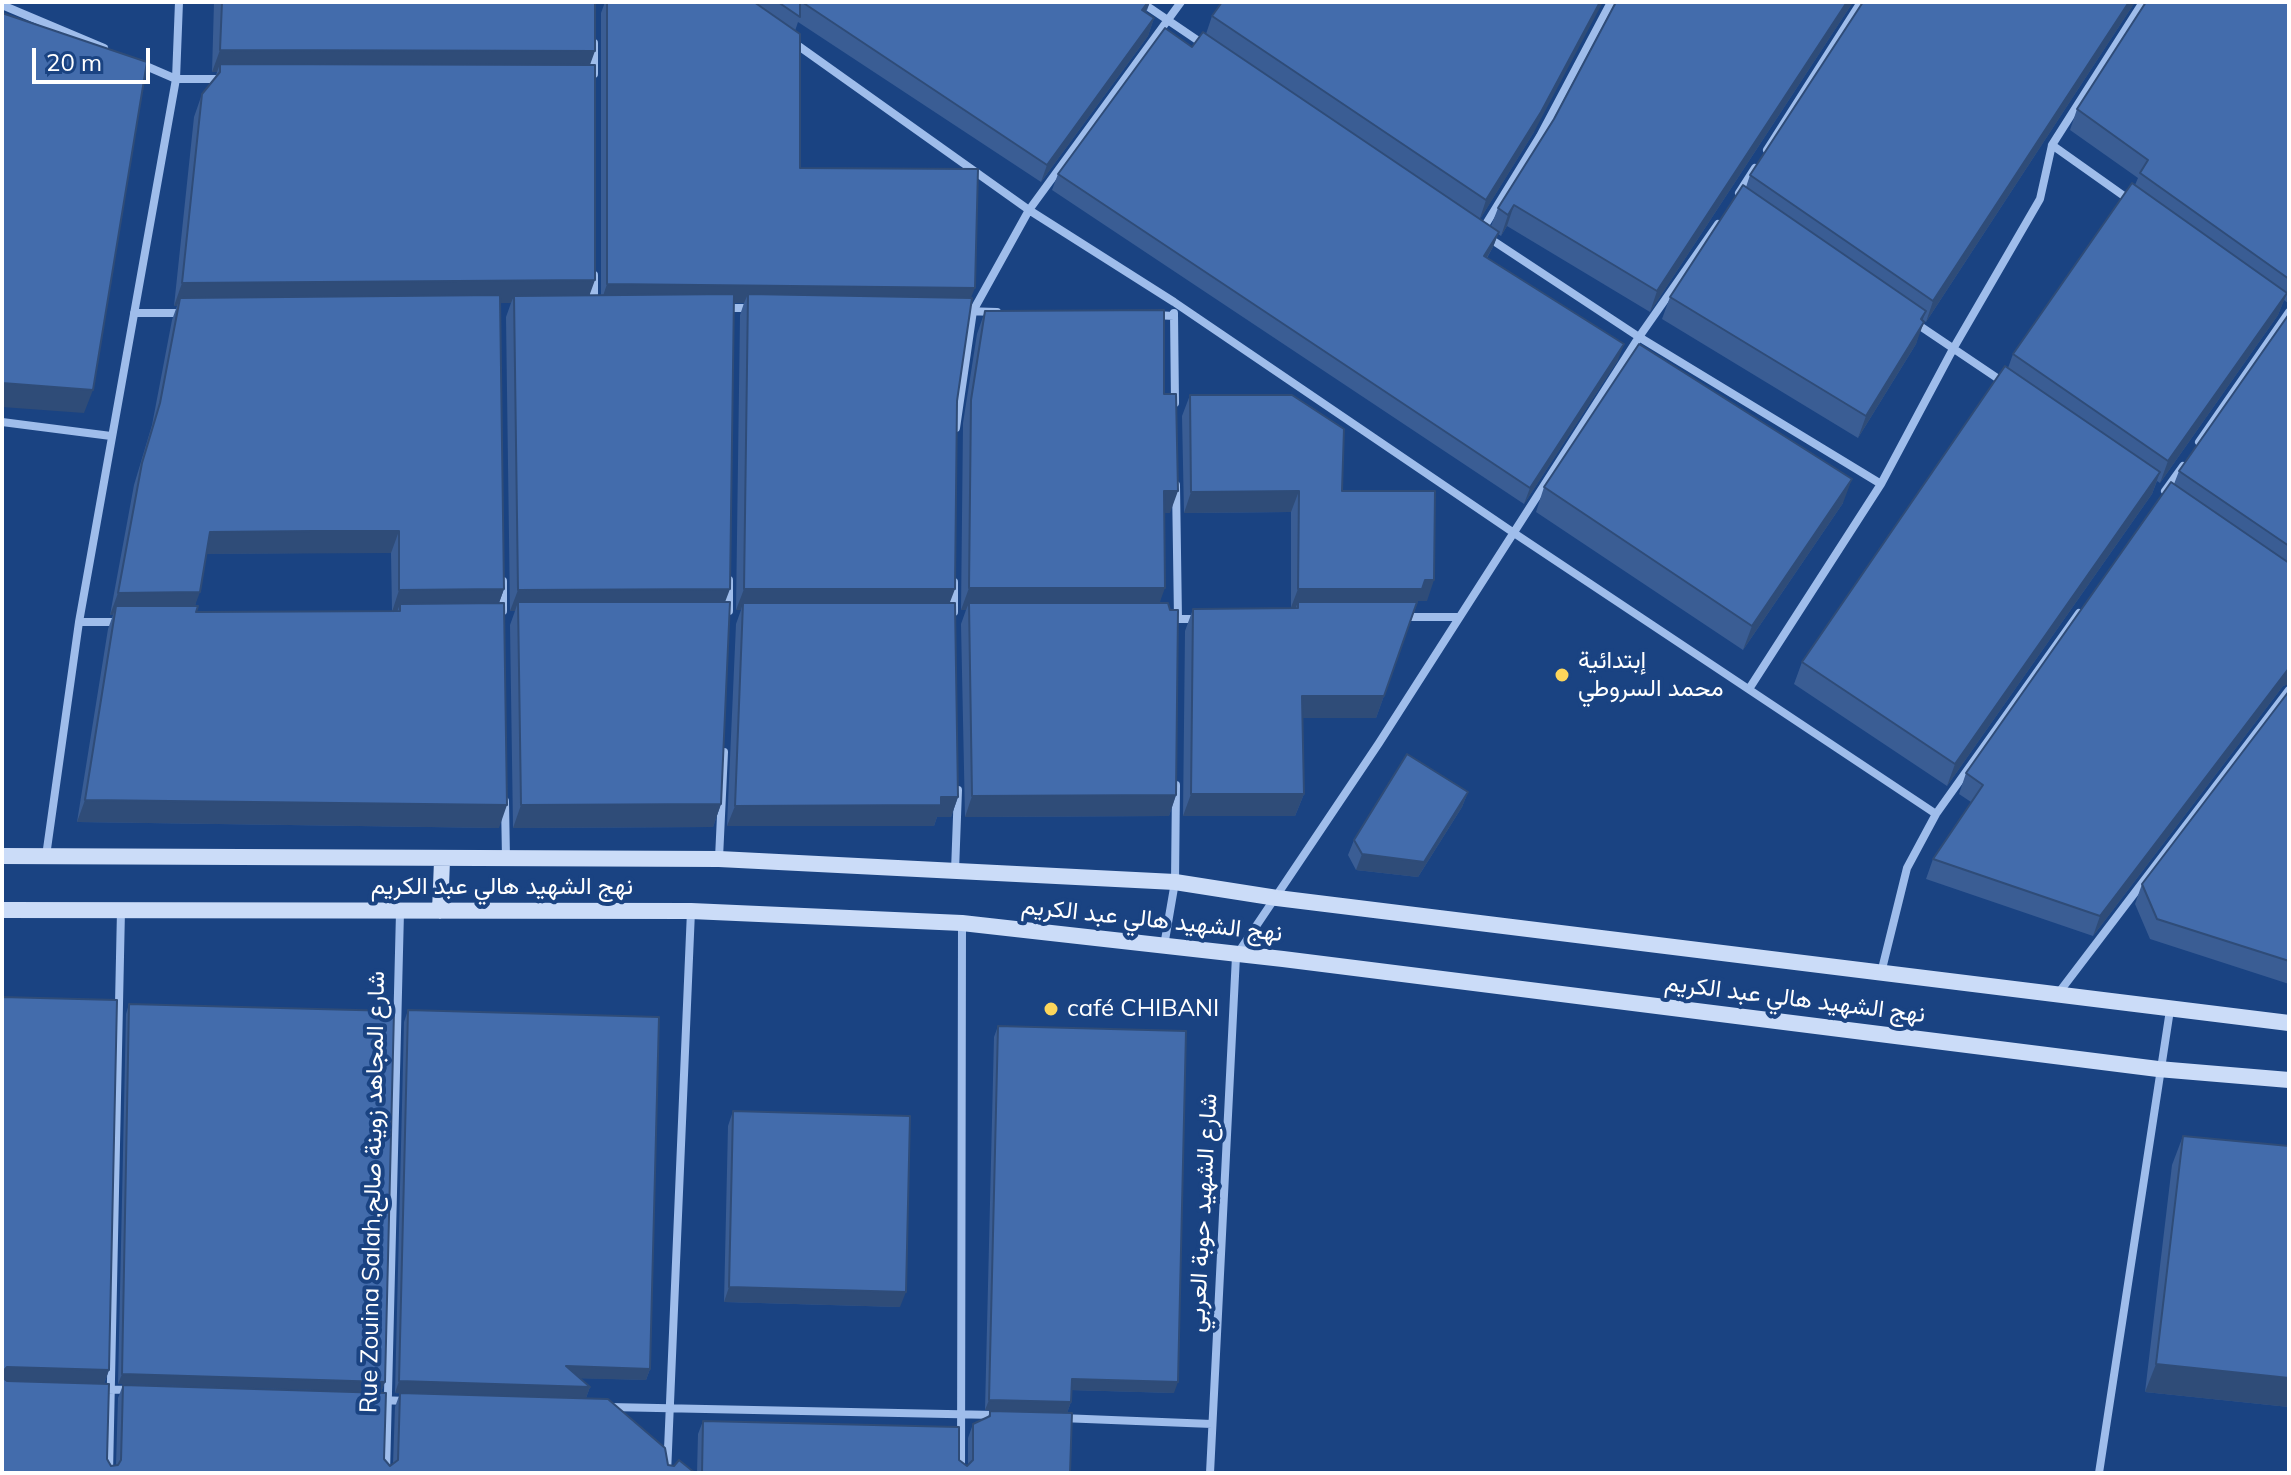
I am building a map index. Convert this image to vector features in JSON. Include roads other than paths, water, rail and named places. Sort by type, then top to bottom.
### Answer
[{"type":"main road","points":[[2,856],[442,861],[719,859],[1175,882],[1277,898],[2289,1023]]},
{"type":"main road","points":[[440,911],[442,861]]},
{"type":"main road","name":"نهج الشهيد هالي عبد الكريم","points":[[2,910],[691,911],[962,923],[2158,1069],[2289,1080]]},
{"type":"street","points":[[46,857],[79,622],[176,79],[179,2]]},
{"type":"street","points":[[1141,2],[1221,56]]},
{"type":"street","points":[[956,437],[973,311],[1029,210],[1181,2]]},
{"type":"street","points":[[1480,232],[1540,136],[1611,2]]},
{"type":"street","points":[[1748,208],[1735,199],[1861,2]]},
{"type":"street","points":[[1749,689],[1881,484],[1953,349],[2040,199],[2052,145],[2143,2]]},
{"type":"street","points":[[2,5],[118,54]]},
{"type":"street","points":[[578,80],[594,80],[594,33]]},
{"type":"street","points":[[782,35],[1029,210],[1174,302],[1936,814]]},
{"type":"street","points":[[133,60],[176,79],[238,79]]},
{"type":"street","points":[[2052,145],[2139,207]]},
{"type":"street","points":[[1236,956],[1277,898],[1639,337],[1727,211]]},
{"type":"street","points":[[1467,224],[1639,337],[1881,484]]},
{"type":"street","points":[[594,264],[594,310]]},
{"type":"street","points":[[1174,302],[1175,411]]},
{"type":"street","points":[[2156,505],[2289,312],[2276,304]]},
{"type":"street","points":[[718,308],[765,308]]},
{"type":"street","points":[[733,308],[733,324]]},
{"type":"street","points":[[578,310],[609,310]]},
{"type":"street","points":[[957,311],[1004,312]]},
{"type":"street","points":[[134,313],[195,313]]},
{"type":"street","points":[[1901,313],[2010,387]]},
{"type":"street","points":[[1143,315],[1174,316]]},
{"type":"street","points":[[2,422],[111,436]]},
{"type":"street","points":[[1176,475],[1177,634]]},
{"type":"street","points":[[2152,483],[2178,501]]},
{"type":"street","points":[[954,573],[954,619]]},
{"type":"street","points":[[503,574],[503,620]]},
{"type":"street","points":[[729,574],[729,619],[744,619]]},
{"type":"street","points":[[1881,973],[1907,868],[1936,814],[2083,608]]},
{"type":"street","points":[[1395,617],[1458,617]]},
{"type":"street","points":[[1162,619],[1209,618]]},
{"type":"street","points":[[939,619],[970,619]]},
{"type":"street","points":[[79,622],[126,622]]},
{"type":"street","points":[[2056,995],[2289,690]]},
{"type":"street","points":[[719,859],[724,747]]},
{"type":"street","points":[[1164,947],[1175,882],[1176,774]]},
{"type":"street","points":[[955,871],[957,777]]},
{"type":"street","points":[[505,796],[506,860]]},
{"type":"street","points":[[109,1473],[121,909]]},
{"type":"street","points":[[667,1473],[667,1409],[691,911]]},
{"type":"street","name":"Rue Zouina Salah,شارع المجاهد زوينة صالح","points":[[386,1473],[400,912]]},
{"type":"street","points":[[961,1473],[962,923]]},
{"type":"street","name":"شارع الشهيد حوبة العربي","points":[[1210,1473],[1236,956]]},
{"type":"street","points":[[2099,1473],[2158,1069],[2170,1010]]},
{"type":"street","points":[[81,1389],[143,1391]]},
{"type":"street","points":[[372,1400],[418,1402]]},
{"type":"street","points":[[605,1407],[1010,1416]]},
{"type":"street","points":[[1056,1418],[1212,1424]]},
{"type":"place","name":"إبتدائية محمد السروطي","points":[[1562,675]]},
{"type":"place","name":"café CHIBANI","points":[[1051,1009]]}]
